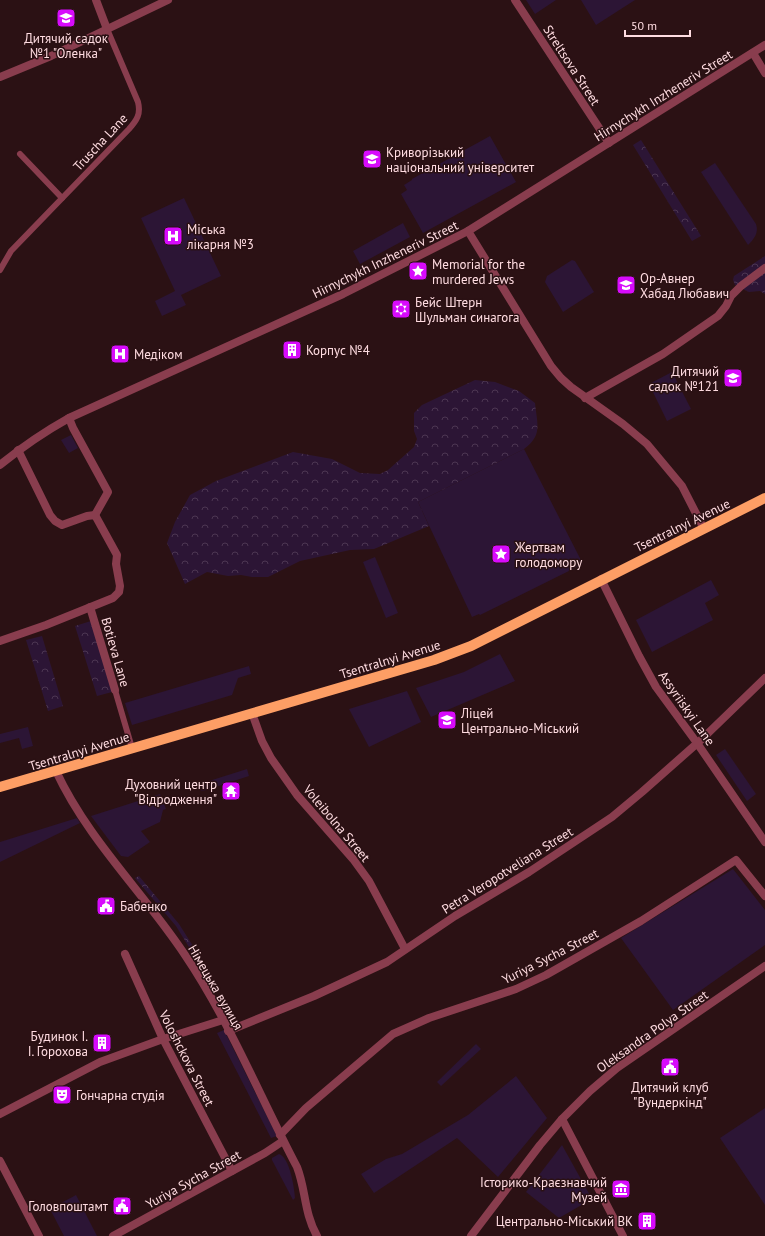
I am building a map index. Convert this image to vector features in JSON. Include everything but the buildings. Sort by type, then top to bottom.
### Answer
[{"type":"main road","name":"Tsentralnyi Avenue","points":[[0,787],[434,660],[471,646],[765,498]]},
{"type":"street","points":[[96,0],[107,29]]},
{"type":"street","name":"Streltsova Street","points":[[515,0],[609,143]]},
{"type":"street","points":[[0,77],[52,56],[164,1]]},
{"type":"street","name":"Truscha Lane","points":[[0,270],[11,251],[136,122],[140,114],[138,102],[107,29]]},
{"type":"street","name":"Hirnychykh Inzheneriv Street","points":[[0,466],[18,450],[38,436],[69,418],[343,294],[468,231],[765,45]]},
{"type":"street","points":[[753,53],[765,73]]},
{"type":"street","points":[[20,154],[62,198]]},
{"type":"street","points":[[468,231],[551,366],[561,378],[585,398],[623,424],[647,444],[682,486],[704,529]]},
{"type":"street","points":[[585,398],[662,354],[701,328],[723,311],[731,296],[741,286],[765,268]]},
{"type":"street","points":[[18,450],[50,516],[55,521],[62,525],[95,515],[108,492],[69,418]]},
{"type":"street","name":"Botieva Lane","points":[[95,515],[117,555],[116,564],[120,586],[119,592],[113,598],[90,607],[132,748]]},
{"type":"street","name":"Assyriiskyi Lane","points":[[601,580],[656,687],[698,743],[765,842]]},
{"type":"street","points":[[0,641],[46,625],[90,607]]},
{"type":"street","name":"Petra Veropotveliana Street","points":[[228,1031],[314,996],[387,962],[404,949],[455,916],[529,872],[606,820],[642,792],[698,743],[765,678]]},
{"type":"street","name":"Voleibolna Street","points":[[252,713],[262,741],[271,758],[297,795],[353,859],[369,881],[404,949]]},
{"type":"street","name":"Німецька вулиця","points":[[56,771],[62,785],[79,814],[186,956],[210,996],[301,1178],[308,1215],[317,1236]]},
{"type":"street","name":"Yuriya Sycha Street","points":[[113,1236],[265,1153],[282,1138],[310,1105],[393,1034],[429,1018],[516,989],[546,975],[641,921],[736,860],[765,896]]},
{"type":"street","name":"Voloshckova Street","points":[[125,954],[163,1039],[232,1171]]},
{"type":"street","name":"Oleksandra Polya Street","points":[[471,1236],[540,1145],[562,1119],[590,1091],[617,1068],[765,966]]},
{"type":"street","points":[[0,1114],[100,1062],[163,1039],[223,1020]]},
{"type":"street","points":[[562,1119],[623,1236]]},
{"type":"street","points":[[0,1161],[39,1236]]},
{"type":"green space","points":[[526,0],[556,0],[535,14]]},
{"type":"green space","points":[[581,0],[635,0],[596,25]]},
{"type":"green space","points":[[490,136],[516,182],[423,233],[401,194],[407,190],[404,185],[412,179]]},
{"type":"green space","points":[[641,140],[701,236],[692,241],[633,145]]},
{"type":"green space","points":[[715,163],[756,224],[756,233],[748,245],[701,172]]},
{"type":"green space","points":[[184,198],[221,276],[181,295],[186,305],[162,316],[155,301],[175,291],[141,218]]},
{"type":"green space","points":[[403,223],[410,237],[360,264],[353,251]]},
{"type":"green space","points":[[765,256],[765,294],[760,291],[749,292],[735,285],[733,280],[734,276]]},
{"type":"green space","points":[[572,260],[575,261],[594,292],[563,312],[545,282],[547,276]]},
{"type":"green space","points":[[672,372],[691,409],[667,421],[649,384]]},
{"type":"green space","points":[[475,380],[495,382],[519,391],[535,403],[537,423],[536,434],[530,444],[524,449],[418,502],[429,526],[374,549],[350,550],[300,561],[268,577],[241,575],[228,576],[207,572],[185,584],[167,543],[175,522],[190,495],[216,481],[293,452],[332,459],[360,473],[380,474],[388,470],[414,447],[417,439],[414,431],[414,413],[422,405]]},
{"type":"green space","points":[[71,435],[78,448],[69,453],[61,440]]},
{"type":"green space","points":[[524,449],[583,564],[480,615],[479,614],[472,617],[418,502]]},
{"type":"green space","points":[[375,557],[398,613],[386,618],[363,562]]},
{"type":"green space","points":[[711,580],[719,595],[705,603],[713,620],[652,652],[636,620]]},
{"type":"green space","points":[[91,621],[112,692],[97,696],[75,626]]},
{"type":"green space","points":[[42,636],[63,706],[48,711],[26,640]]},
{"type":"green space","points":[[500,654],[515,681],[431,717],[416,688],[464,672]]},
{"type":"green space","points":[[249,666],[251,674],[238,678],[232,695],[132,725],[125,703]]},
{"type":"green space","points":[[407,691],[421,722],[369,747],[349,709]]},
{"type":"green space","points":[[28,727],[33,746],[22,749],[19,738],[0,743],[0,734]]},
{"type":"green space","points":[[725,749],[756,794],[747,801],[716,755]]},
{"type":"green space","points":[[247,769],[249,776],[203,791],[190,787]]},
{"type":"green space","points":[[160,794],[166,809],[163,810],[160,822],[141,831],[150,842],[128,857],[121,856],[91,816]]},
{"type":"green space","points":[[77,818],[80,823],[0,862],[0,842]]},
{"type":"green space","points":[[733,869],[765,910],[765,945],[673,1010],[621,938]]},
{"type":"green space","points":[[139,876],[179,924],[210,973],[206,975],[176,926],[135,878]]},
{"type":"green space","points":[[224,1030],[277,1136],[271,1138],[217,1033]]},
{"type":"green space","points":[[476,1044],[481,1049],[441,1086],[437,1082]]},
{"type":"green space","points":[[516,1076],[547,1118],[498,1177],[457,1138],[374,1193],[361,1174],[386,1159],[402,1154],[468,1115]]},
{"type":"green space","points":[[765,1108],[765,1205],[720,1138]]},
{"type":"green space","points":[[562,1145],[592,1199],[559,1218],[526,1192]]},
{"type":"green space","points":[[279,1154],[286,1161],[291,1173],[295,1198],[293,1200],[272,1160],[272,1158]]},
{"type":"green space","points":[[76,1195],[97,1236],[64,1236],[50,1209]]},
{"type":"place","name":"Дитячий садок №1 \"Оленка\"","points":[[66,18]]},
{"type":"place","name":"Криворізький національний університет","points":[[372,159]]},
{"type":"place","name":"Міська лікарня №3","points":[[173,236]]},
{"type":"place","name":"Memorial for the murdered Jews","points":[[418,271]]},
{"type":"place","name":"Ор-Авнер Хабад Любавич","points":[[626,285]]},
{"type":"place","name":"Бейс Штерн Шульман синагога","points":[[401,309]]},
{"type":"place","name":"Корпус №4","points":[[292,350]]},
{"type":"place","name":"Медіком","points":[[120,354]]},
{"type":"place","name":"Дитячий садок №121","points":[[733,378]]},
{"type":"place","name":"Жертвам голодомору","points":[[501,554]]},
{"type":"place","name":"Ліцей Центрально-Міський","points":[[447,720]]},
{"type":"place","name":"Духовний центр \"Відродження\"","points":[[231,791]]},
{"type":"place","name":"Бабенко","points":[[106,906]]},
{"type":"place","name":"Будинок І. І. Горохова","points":[[102,1043]]},
{"type":"place","name":"Дитячий клуб \"Вундеркінд\"","points":[[670,1067]]},
{"type":"place","name":"Гончарна студія","points":[[62,1095]]},
{"type":"place","name":"Історико-Краєзнавчий Музей","points":[[621,1189]]},
{"type":"place","name":"Головпоштамт","points":[[122,1206]]},
{"type":"place","name":"Центрально-Міський ВК","points":[[647,1221]]}]
